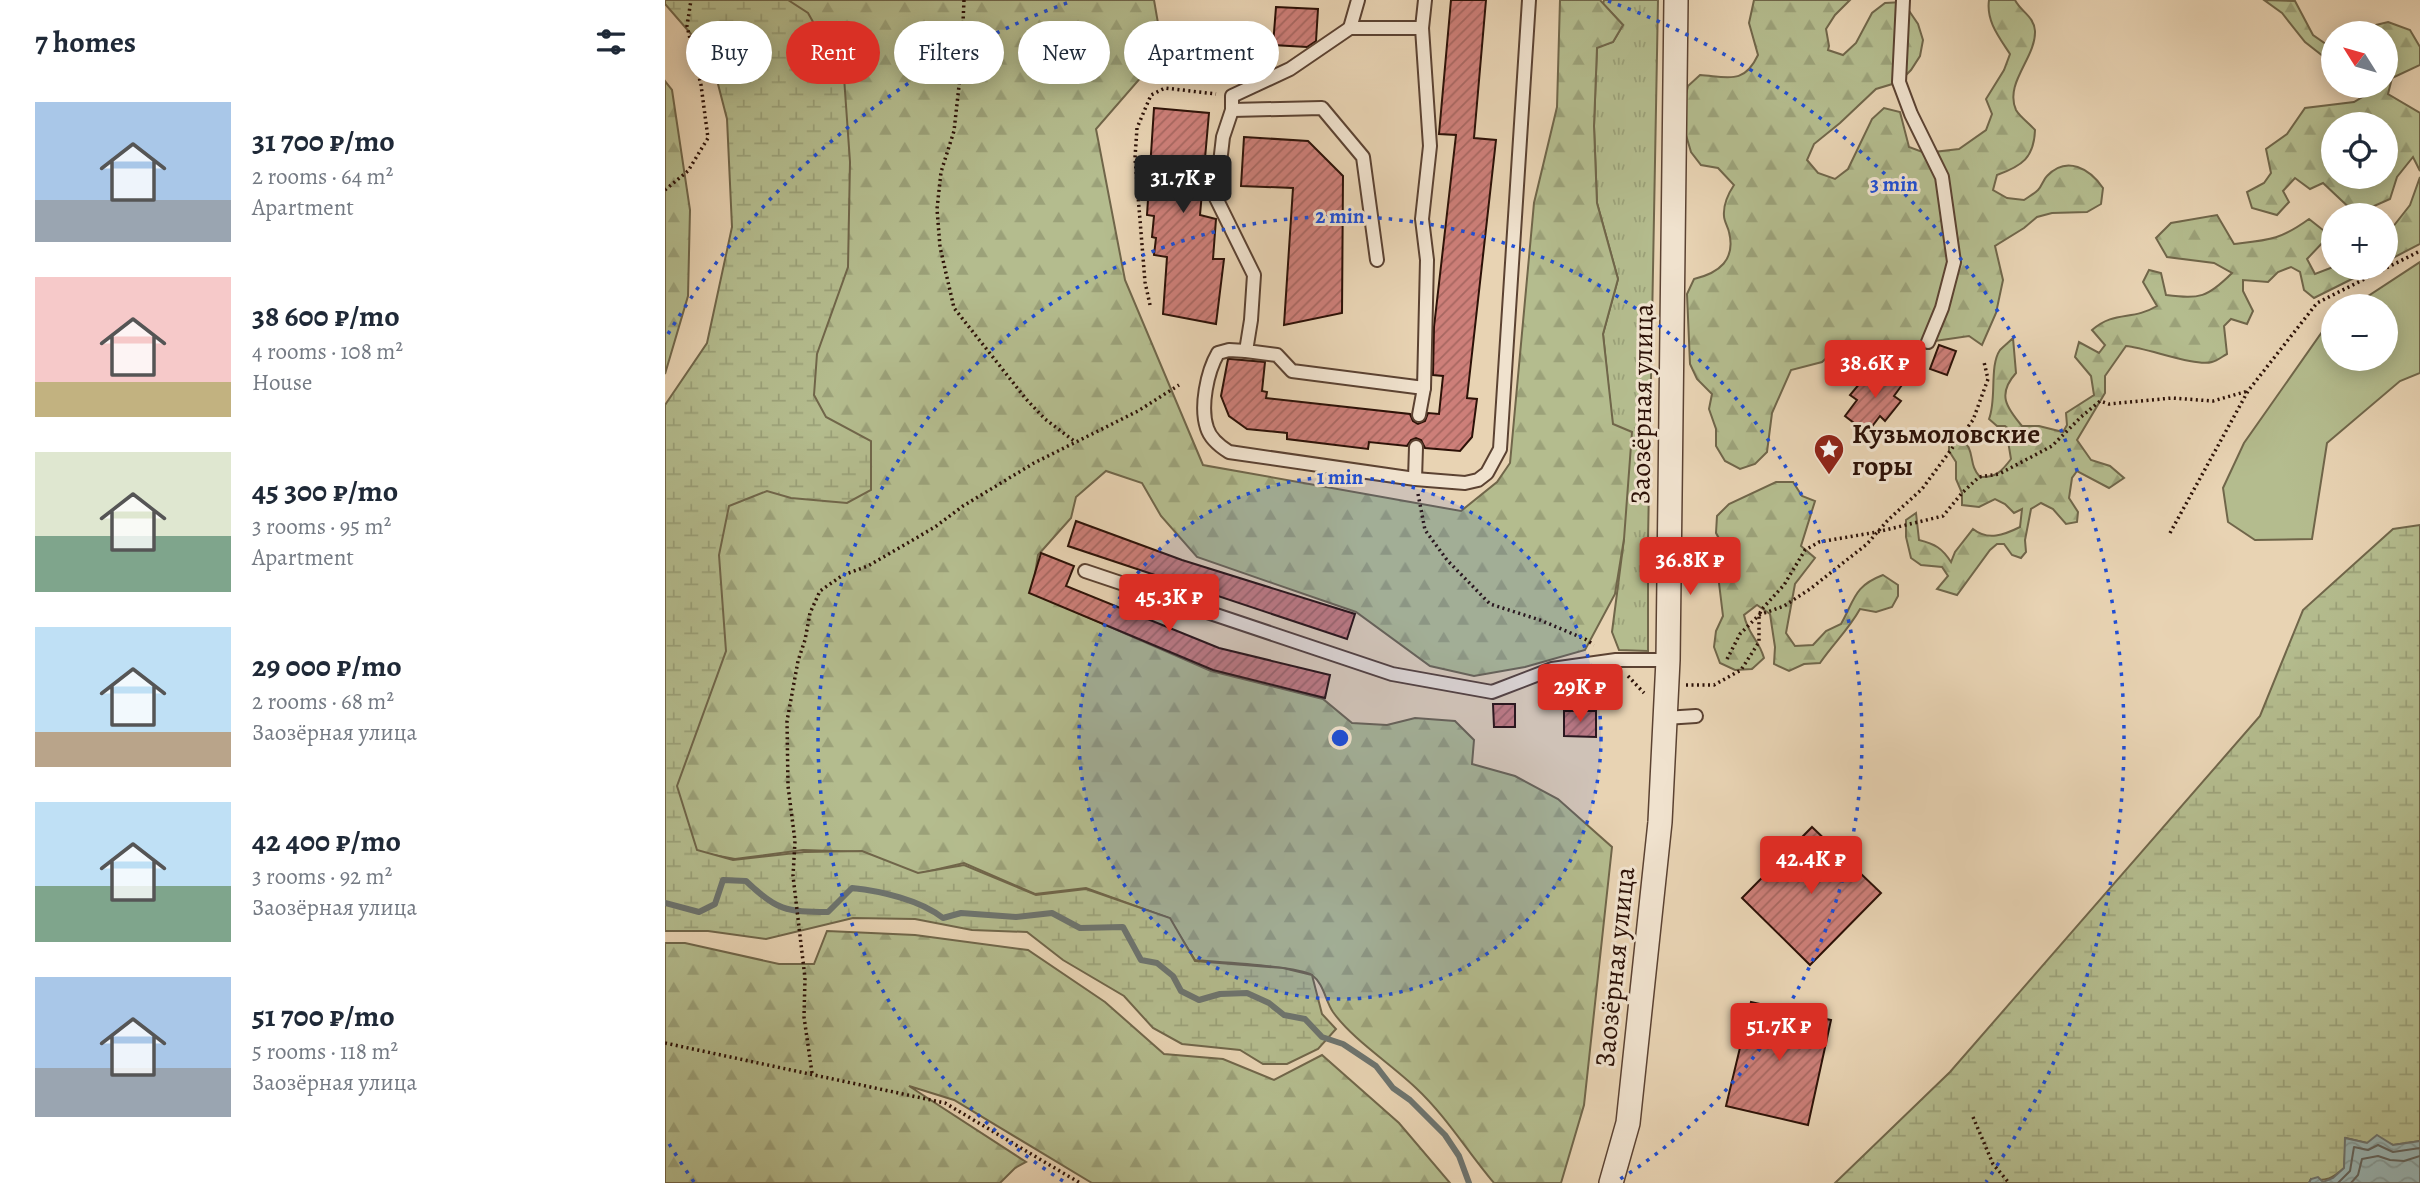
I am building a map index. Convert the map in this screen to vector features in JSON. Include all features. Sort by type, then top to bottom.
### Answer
[{"type":"street","name":"Заозёрная улица","points":[[1611,1183],[1630,1109],[1660,822],[1665,718],[1657,691],[1668,660],[1676,0]]},
{"type":"lane","points":[[1350,28],[1358,0]]},
{"type":"lane","points":[[1419,415],[1424,388],[1427,260],[1422,219],[1430,146],[1422,28],[1425,0]]},
{"type":"lane","points":[[1424,388],[1292,371],[1277,355],[1229,350],[1218,353],[1213,363],[1204,407],[1207,430],[1220,446],[1229,452],[1415,479],[1465,483],[1478,480],[1487,473],[1500,449],[1529,0]]},
{"type":"lane","points":[[1903,0],[1899,82],[1911,114],[1942,177],[1954,262],[1942,308],[1928,342]]},
{"type":"lane","points":[[1246,351],[1254,275],[1216,198],[1223,137],[1232,110],[1232,96],[1290,69],[1350,28],[1422,28]]},
{"type":"lane","points":[[1232,110],[1322,108],[1363,157],[1377,260]]},
{"type":"lane","points":[[1415,479],[1416,447]]},
{"type":"lane","points":[[1085,571],[1392,674],[1492,692],[1552,669],[1616,660],[1668,660]]},
{"type":"lane","points":[[1665,718],[1696,716]]},
{"type":"path","points":[[665,190],[688,170],[708,138],[701,85],[687,26],[691,0]]},
{"type":"path","points":[[964,0],[961,68],[954,131],[941,172],[937,209],[940,247],[954,308],[1026,399],[1045,419],[1075,441]]},
{"type":"path","points":[[1150,305],[1145,282],[1135,158],[1137,128],[1151,95],[1165,88],[1232,96]]},
{"type":"path","points":[[2170,533],[2248,391],[2317,303],[2420,251]]},
{"type":"path","points":[[1759,615],[1784,606],[1809,589],[1867,544],[1922,489],[1973,420],[1988,379],[1984,362]]},
{"type":"path","points":[[812,1073],[804,1017],[805,978],[793,876],[795,841],[788,786],[787,720],[810,613],[820,592],[843,575],[868,566],[906,544],[1034,463],[1138,411],[1179,385]]},
{"type":"path","points":[[1727,659],[1740,634],[1784,585],[1805,550],[1819,542],[1877,532],[1943,516],[1979,477],[1999,474],[2052,446],[2100,401],[2109,404],[2172,398],[2213,401],[2248,391]]},
{"type":"path","points":[[1415,479],[1425,530],[1447,560],[1490,604],[1540,620],[1584,639],[1616,660],[1633,684],[1657,691],[1714,685],[1741,670],[1759,642],[1759,615]]},
{"type":"path","points":[[665,1043],[945,1103],[1080,1183]]},
{"type":"path","points":[[1973,1117],[1993,1164],[2010,1183]]},
{"type":"green space","points":[[665,0],[788,0],[808,13],[812,21],[786,21],[786,84],[844,84],[850,162],[848,267],[817,354],[814,395],[826,417],[871,441],[871,490],[847,503],[791,498],[767,491],[729,506],[719,555],[726,651],[677,786],[697,850],[733,860],[804,852],[862,851],[918,873],[964,865],[1036,895],[1086,889],[1170,918],[1195,961],[1283,968],[1312,975],[1322,1014],[1336,1029],[1318,1049],[1287,1064],[1263,1064],[1240,1050],[1182,1044],[1153,1028],[1124,996],[1063,960],[1027,932],[972,930],[915,919],[853,918],[766,939],[708,931],[665,931],[665,405],[707,343],[732,227],[727,119],[718,84],[772,84],[772,21],[686,21],[686,28],[665,4]]},
{"type":"green space","points":[[729,0],[1154,0],[1158,21],[1124,21],[1124,84],[1135,84],[1096,129],[1125,280],[1203,465],[1461,511],[1497,482],[1510,463],[1534,203],[1557,107],[1560,0],[1600,0],[1623,25],[1613,42],[1597,48],[1594,126],[1597,203],[1618,279],[1603,334],[1613,424],[1632,432],[1624,539],[1615,594],[1585,650],[1525,667],[1474,676],[1430,666],[1356,612],[1197,557],[1161,516],[1142,483],[1106,471],[1076,497],[1071,518],[1038,555],[1032,593],[1211,671],[1323,699],[1352,723],[1387,725],[1415,718],[1455,721],[1474,740],[1472,764],[1515,776],[1558,799],[1612,847],[1584,1105],[1561,1183],[1494,1183],[1427,1099],[1341,1022],[1312,975],[1275,967],[1195,960],[1169,918],[1086,888],[1035,894],[964,863],[917,874],[863,852],[803,850],[735,859],[665,846],[665,498],[754,320],[736,84],[772,84],[772,21],[731,21]]},
{"type":"green space","points":[[1604,0],[1658,0],[1648,651],[1619,650],[1612,632],[1624,539],[1603,334],[1618,279],[1597,203],[1594,126],[1597,47],[1613,42],[1623,25],[1603,4]]},
{"type":"green space","points":[[1754,0],[1850,0],[1826,29],[1828,50],[1843,55],[1856,43],[1872,13],[1885,3],[1903,2],[1918,24],[1923,40],[1920,56],[1911,70],[1899,82],[1876,89],[1814,144],[1807,160],[1818,173],[1835,179],[1848,169],[1872,119],[1884,108],[1900,112],[1909,147],[1925,153],[1959,149],[1986,130],[1992,114],[1986,99],[2004,70],[2010,54],[1991,22],[1989,0],[2015,0],[2030,18],[2035,31],[2031,51],[2017,80],[2013,100],[2018,113],[2035,130],[2034,140],[2025,160],[1997,175],[1993,190],[2007,198],[2024,200],[2062,166],[2085,170],[2103,188],[2101,204],[2087,212],[2052,213],[2037,217],[1995,246],[2003,280],[1996,313],[1982,345],[1969,336],[1914,344],[1886,355],[1862,354],[1841,345],[1822,362],[1791,370],[1772,413],[1767,452],[1755,464],[1740,469],[1725,461],[1716,446],[1716,429],[1709,409],[1712,394],[1697,379],[1690,364],[1687,294],[1694,279],[1718,269],[1728,258],[1731,242],[1724,212],[1726,199],[1734,185],[1718,168],[1701,165],[1691,152],[1686,135],[1684,102],[1688,86],[1700,75],[1734,77],[1753,65],[1758,55],[1749,23]]},
{"type":"green space","points":[[2264,0],[2295,1],[2313,35],[2321,41],[2321,55],[2305,42],[2282,13]]},
{"type":"green space","points":[[2398,26],[2410,30],[2420,47],[2420,65],[2398,75]]},
{"type":"green space","points":[[665,81],[672,90],[690,210],[688,296],[665,374]]},
{"type":"green space","points":[[2361,98],[2395,98],[2420,113],[2420,171],[2413,157],[2398,176],[2398,112],[2321,112],[2321,184],[2310,189],[2295,178],[2283,191],[2289,202],[2277,215],[2252,208],[2247,192],[2264,183],[2271,173],[2266,149],[2287,134],[2305,108],[2354,102]]},
{"type":"green space","points":[[2420,177],[2420,244],[2398,255],[2398,220],[2410,205]]},
{"type":"green space","points":[[2329,189],[2393,189],[2390,199],[2381,203],[2344,203]]},
{"type":"green space","points":[[2217,215],[2234,244],[2274,238],[2309,219],[2321,228],[2321,244],[2307,259],[2315,274],[2321,272],[2321,280],[2350,280],[2314,298],[2304,290],[2300,272],[2291,267],[2278,272],[2268,282],[2243,280],[2243,291],[2253,311],[2247,324],[2231,319],[2224,326],[2227,354],[2214,361],[2194,362],[2126,346],[2105,376],[2105,393],[2077,440],[2091,460],[2110,466],[2124,478],[2109,488],[2077,471],[2072,478],[2069,498],[2078,512],[2077,522],[2066,524],[2053,509],[2041,503],[2031,509],[2025,540],[2026,552],[2021,558],[2012,555],[2004,544],[1997,544],[1957,595],[1937,589],[1948,576],[1942,567],[1921,565],[1911,558],[1906,537],[1906,520],[1916,513],[1919,540],[1938,547],[1951,562],[1955,552],[1973,529],[1984,535],[1996,536],[2020,527],[2022,509],[2014,513],[1995,499],[1979,507],[1962,505],[1962,493],[1956,479],[1956,462],[1949,451],[1949,441],[1960,437],[1968,447],[1980,477],[1998,473],[2011,459],[2008,441],[2014,433],[2005,426],[1997,426],[1989,419],[1995,365],[2000,350],[2013,338],[2016,373],[2005,394],[2016,419],[2022,426],[2039,426],[2063,432],[2067,425],[2066,413],[2094,395],[2091,376],[2075,357],[2079,342],[2099,353],[2105,345],[2092,330],[2108,320],[2148,311],[2157,306],[2143,282],[2149,270],[2161,273],[2166,295],[2187,297],[2209,292],[2232,273],[2214,263],[2167,257],[2156,238],[2171,223]]},
{"type":"green space","points":[[2420,262],[2420,373],[2400,381],[2327,443],[2312,539],[2255,540],[2228,522],[2223,488],[2244,443],[2321,333],[2321,371],[2398,371],[2398,294],[2371,294],[2393,280],[2398,280],[2398,276]]},
{"type":"green space","points":[[1776,482],[1793,482],[1802,496],[1815,501],[1801,546],[1815,558],[1795,584],[1786,633],[1795,646],[1813,645],[1826,631],[1841,624],[1856,594],[1873,579],[1883,575],[1898,585],[1898,596],[1892,607],[1876,612],[1860,609],[1820,663],[1804,664],[1789,671],[1774,664],[1775,647],[1770,614],[1757,605],[1744,615],[1764,658],[1752,669],[1735,670],[1720,663],[1714,647],[1716,631],[1723,616],[1719,583],[1724,548],[1716,533],[1717,516],[1729,504]]},
{"type":"green space","points":[[2420,525],[2420,1141],[2393,1145],[2384,1141],[2367,1143],[2346,1138],[2344,1168],[2329,1178],[2311,1179],[2309,1183],[1835,1183],[1950,1072],[2260,716],[2303,610],[2393,529]]},
{"type":"green space","points":[[827,931],[915,935],[1028,950],[1105,1002],[1164,1054],[1223,1059],[1274,1080],[1322,1055],[1399,1123],[1450,1183],[1092,1183],[954,1100],[909,1086],[1026,1162],[1015,1168],[1000,1183],[665,1183],[665,943],[685,943],[779,964],[814,964]]},
{"type":"water","points":[[2377,1135],[2393,1145],[2420,1141],[2420,1183],[2309,1183],[2311,1179],[2318,1177],[2323,1182],[2333,1178],[2344,1168],[2345,1138],[2367,1143]]},
{"type":"building","points":[[1451,0],[1486,0],[1474,138],[1496,140],[1467,398],[1477,399],[1472,437],[1460,451],[1425,448],[1421,440],[1416,438],[1407,446],[1369,442],[1368,449],[1287,439],[1287,433],[1247,429],[1229,416],[1221,396],[1228,359],[1265,362],[1262,391],[1267,392],[1266,398],[1410,414],[1418,424],[1425,421],[1428,413],[1439,414],[1443,376],[1433,375],[1434,327],[1456,135],[1439,134]]},
{"type":"building","points":[[1276,7],[1318,9],[1316,41],[1307,47],[1279,45],[1279,21],[1275,21]]},
{"type":"building","points":[[1154,108],[1209,113],[1200,215],[1216,219],[1213,259],[1224,259],[1216,324],[1163,314],[1167,257],[1154,255],[1154,216],[1147,215]]},
{"type":"building","points":[[1244,137],[1308,141],[1343,176],[1342,313],[1284,325],[1293,188],[1241,186]]},
{"type":"building","points":[[1939,345],[1956,351],[1947,375],[1930,369]]},
{"type":"building","points":[[1880,371],[1897,375],[1902,385],[1894,396],[1901,401],[1885,421],[1880,416],[1867,433],[1845,416],[1857,400],[1850,395],[1865,377],[1872,382]]},
{"type":"building","points":[[1076,521],[1182,560],[1355,614],[1347,639],[1068,546]]},
{"type":"building","points":[[1041,553],[1074,566],[1066,586],[1219,648],[1330,675],[1325,698],[1213,670],[1029,593]]},
{"type":"building","points":[[1493,704],[1515,704],[1515,727],[1494,727]]},
{"type":"building","points":[[1564,711],[1596,711],[1596,737],[1564,736]]},
{"type":"building","points":[[1812,827],[1881,893],[1810,965],[1742,898]]},
{"type":"building","points":[[1751,1002],[1831,1020],[1808,1125],[1726,1106]]},
{"type":"waterway","points":[[665,903],[699,912],[715,904],[723,880],[746,881],[774,904],[792,910],[828,912],[852,888],[900,897],[943,918],[961,913],[1016,917],[1052,913],[1080,928],[1123,927],[1141,960],[1157,963],[1173,976],[1181,991],[1199,1000],[1220,994],[1247,993],[1269,1003],[1284,1015],[1305,1019],[1322,1037],[1343,1044],[1376,1066],[1393,1088],[1410,1100],[1445,1135],[1459,1156],[1469,1183]]},
{"type":"place","name":"Кузьмоловские горы","points":[[1829,476]]}]
